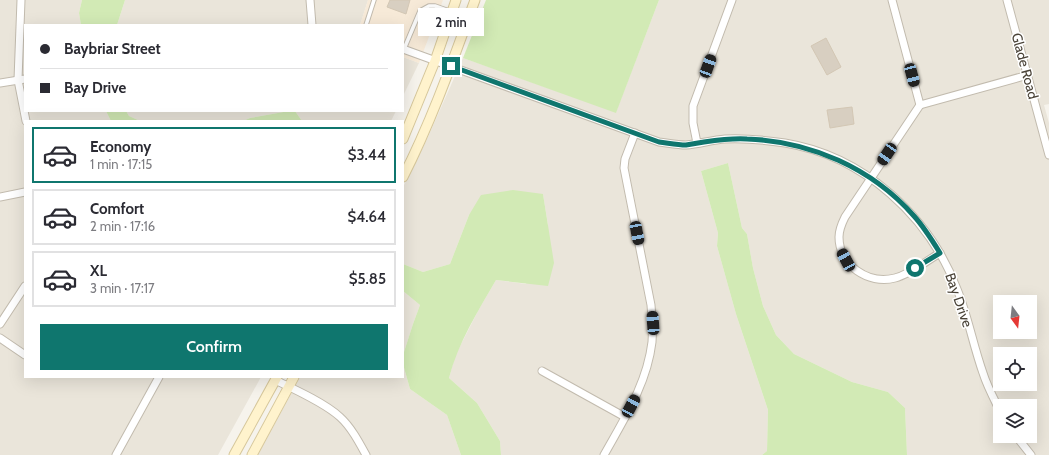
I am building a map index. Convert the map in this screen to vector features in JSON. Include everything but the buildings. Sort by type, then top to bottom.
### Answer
[{"type":"main road","points":[[404,137],[436,62],[456,0]]},
{"type":"main road","points":[[404,175],[451,66],[475,0]]},
{"type":"main road","points":[[234,455],[276,378]]},
{"type":"main road","points":[[252,455],[293,378]]},
{"type":"street","points":[[21,0],[21,80],[24,105]]},
{"type":"street","points":[[310,0],[312,24]]},
{"type":"street","points":[[697,143],[693,123],[693,106],[732,0]]},
{"type":"street","points":[[892,0],[920,105]]},
{"type":"street","name":"Glade Road","points":[[1007,0],[1049,155]]},
{"type":"street","name":"Bay Drive","points":[[404,49],[659,142],[673,144],[746,139],[788,143],[808,148],[851,166],[871,178],[897,199],[928,234],[940,253],[958,291],[983,373],[994,399]]},
{"type":"street","points":[[940,253],[903,275],[885,280],[874,279],[851,267],[846,260],[841,252],[839,236],[840,226],[920,105],[1028,75]]},
{"type":"street","points":[[0,83],[21,80]]},
{"type":"street","points":[[604,455],[644,379],[649,361],[652,335],[651,305],[624,168],[625,159],[635,133]]},
{"type":"street","points":[[0,197],[24,192]]},
{"type":"street","points":[[0,324],[24,288]]},
{"type":"street","points":[[0,338],[24,354]]},
{"type":"street","points":[[542,371],[625,417]]},
{"type":"street","points":[[116,455],[158,378]]},
{"type":"street","points":[[276,378],[332,410],[346,424],[366,455]]},
{"type":"street","points":[[1022,443],[1031,455]]},
{"type":"lane","points":[[366,24],[374,0]]},
{"type":"lane","points":[[404,47],[420,11],[429,6],[435,6],[452,12]]},
{"type":"shaded area","points":[[0,0],[82,0],[79,13],[81,24],[24,24],[24,112],[106,112],[110,120],[24,120],[24,378],[260,378],[218,455],[0,455]]},
{"type":"shaded area","points":[[125,0],[368,0],[360,24],[117,24]]},
{"type":"shaded area","points":[[368,0],[443,0],[419,63],[404,57],[404,24],[360,24]]},
{"type":"shaded area","points":[[659,0],[1049,0],[1049,104],[1044,105],[1049,123],[1049,455],[907,455],[905,408],[888,392],[852,382],[794,354],[776,335],[763,306],[753,268],[747,234],[742,228],[728,163],[701,171],[718,233],[717,246],[736,314],[768,410],[767,451],[762,455],[501,455],[500,441],[477,403],[449,378],[455,356],[496,280],[526,284],[548,225],[543,194],[469,215],[450,264],[423,272],[404,264],[404,185],[428,137],[463,58],[616,112]]},
{"type":"shaded area","points":[[404,57],[419,63],[404,94]]},
{"type":"shaded area","points":[[127,112],[283,112],[245,120],[138,120],[129,116]]},
{"type":"shaded area","points":[[296,112],[396,112],[392,120],[301,120]]},
{"type":"shaded area","points":[[404,292],[420,305],[404,352]]},
{"type":"shaded area","points":[[404,368],[410,389],[447,415],[461,455],[258,455],[299,378],[404,378]]},
{"type":"green space","points":[[82,0],[125,0],[117,24],[81,24],[79,13]]},
{"type":"green space","points":[[486,0],[659,0],[616,113],[463,58]]},
{"type":"green space","points":[[106,112],[127,112],[129,116],[138,120],[110,120]]},
{"type":"green space","points":[[283,112],[296,112],[301,120],[245,120]]},
{"type":"green space","points":[[728,163],[742,228],[747,234],[753,268],[763,306],[776,335],[794,354],[852,382],[888,392],[905,408],[907,455],[762,455],[767,451],[768,410],[736,314],[717,246],[718,233],[701,171]]},
{"type":"green space","points":[[513,190],[543,194],[554,263],[548,286],[496,280],[463,340],[449,378],[477,403],[500,441],[501,455],[461,455],[447,415],[410,389],[404,368],[404,352],[420,305],[404,292],[404,264],[423,272],[450,264],[469,215],[481,195]]},
{"type":"route","points":[[451,66],[659,142],[686,145],[725,140],[768,140],[808,148],[829,156],[851,166],[880,184],[905,207],[928,234],[940,253],[915,268]]}]
